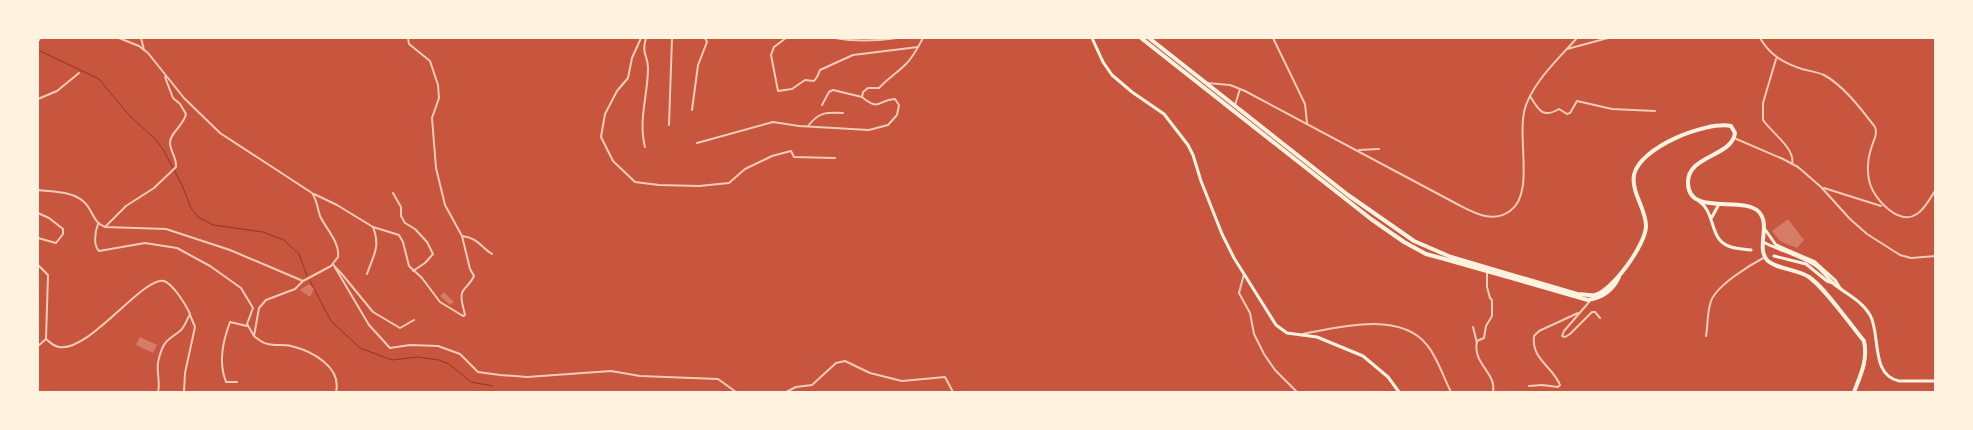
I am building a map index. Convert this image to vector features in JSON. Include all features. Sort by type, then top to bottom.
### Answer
[{"type":"highway","points":[[1141,38],[1398,238],[1426,254],[1548,290],[1592,299],[1602,296],[1611,290],[1621,273]]},
{"type":"highway","points":[[1149,38],[1390,226],[1428,248],[1470,263],[1576,294],[1595,295],[1609,286],[1635,254],[1645,234],[1644,218],[1634,183],[1635,172],[1641,162],[1657,148],[1689,133],[1708,127],[1731,126],[1736,133],[1730,144],[1695,166],[1690,173],[1688,188],[1697,199],[1708,203],[1744,205],[1759,212],[1763,220],[1765,257],[1771,263],[1796,270],[1811,278],[1864,341],[1866,352],[1864,364],[1854,392]]},
{"type":"main road","points":[[1092,38],[1103,62],[1112,74],[1132,92],[1164,114],[1188,144],[1222,234],[1244,274],[1278,328],[1287,333],[1317,337],[1330,341],[1364,356],[1388,377],[1399,392]]},
{"type":"main road","points":[[1697,199],[1712,217],[1714,233],[1721,242],[1730,247],[1751,250]]},
{"type":"main road","points":[[1712,217],[1719,204]]},
{"type":"main road","points":[[1764,228],[1776,245],[1815,262],[1841,288]]},
{"type":"main road","points":[[1763,242],[1811,263],[1858,302],[1871,316],[1877,348],[1885,374],[1893,380],[1899,381],[1936,381]]},
{"type":"main road","points":[[1774,256],[1806,264],[1834,283]]},
{"type":"street","points":[[119,38],[144,50],[153,58],[164,74],[196,110],[220,133],[312,193],[337,204],[373,227],[399,235],[403,242],[409,266],[446,306],[457,313],[465,315],[462,294],[472,282],[474,276],[470,269],[462,236],[445,205],[436,168],[432,118],[439,98],[438,86],[430,61],[409,44],[408,38]]},
{"type":"street","points":[[141,38],[144,50]]},
{"type":"street","points":[[641,38],[632,58],[628,78],[617,90],[604,114],[601,137],[613,161],[635,182],[660,185],[714,185],[728,183],[745,169],[772,156],[791,151],[794,157],[835,158]]},
{"type":"street","points":[[645,147],[641,134],[648,66],[643,49],[646,38]]},
{"type":"street","points":[[669,125],[672,38]]},
{"type":"street","points":[[692,110],[698,65],[707,42],[705,38]]},
{"type":"street","points":[[786,38],[774,47],[771,54],[778,90],[792,89],[806,80],[814,81],[820,70],[853,55],[918,47]]},
{"type":"street","points":[[835,38],[861,41],[897,38]]},
{"type":"street","points":[[862,97],[863,92],[868,88],[879,88],[886,79],[906,65],[924,38]]},
{"type":"street","points":[[1273,38],[1305,104],[1307,123]]},
{"type":"street","points":[[1205,82],[1224,84],[1240,89],[1467,209],[1483,216],[1502,216],[1517,205],[1522,194],[1525,107],[1538,83],[1576,38]]},
{"type":"street","points":[[1567,49],[1608,38]]},
{"type":"street","points":[[1760,38],[1768,50],[1777,58],[1800,68],[1823,74],[1837,84],[1875,127],[1877,132],[1870,151],[1868,167],[1870,184],[1882,206]]},
{"type":"street","points":[[1777,58],[1763,103],[1762,120],[1789,149],[1793,156],[1792,164]]},
{"type":"street","points":[[38,99],[57,90],[79,73]]},
{"type":"street","points":[[105,227],[126,206],[154,188],[175,169],[177,164],[170,143],[173,134],[185,122],[186,114],[180,104],[173,98],[164,74]]},
{"type":"street","points":[[1235,105],[1240,89]]},
{"type":"street","points":[[697,143],[773,122],[869,130],[888,125],[897,115],[899,104],[895,99],[876,106],[870,104],[862,97],[833,90],[829,92],[822,105]]},
{"type":"street","points":[[1530,96],[1537,109],[1547,113],[1552,113],[1559,109],[1567,114],[1570,113],[1577,101],[1612,109],[1655,111]]},
{"type":"street","points":[[808,126],[814,118],[825,112],[843,113]]},
{"type":"street","points":[[1734,138],[1792,164],[1821,187],[1850,219],[1867,234],[1894,251],[1911,258],[1936,256]]},
{"type":"street","points":[[1358,150],[1379,149]]},
{"type":"street","points":[[1821,187],[1882,206],[1899,215],[1914,216],[1921,211],[1936,189]]},
{"type":"street","points":[[38,190],[66,193],[78,198],[85,203],[98,224],[105,227],[166,229],[230,250],[303,281]]},
{"type":"street","points":[[254,336],[258,314],[263,302],[271,297],[295,289],[303,281],[333,264],[338,257],[337,248],[320,214],[316,198],[312,193]]},
{"type":"street","points":[[393,193],[401,207],[401,216],[427,242],[433,254],[425,263],[413,270]]},
{"type":"street","points":[[38,213],[49,218],[63,229],[63,234],[56,243],[38,238]]},
{"type":"street","points":[[98,224],[96,246],[99,251],[145,242],[178,248],[236,283],[254,308],[247,326]]},
{"type":"street","points":[[367,274],[376,251],[377,238],[373,227]]},
{"type":"street","points":[[462,236],[472,237],[486,251],[492,254]]},
{"type":"street","points":[[1706,336],[1708,310],[1712,297],[1751,264],[1765,257]]},
{"type":"street","points":[[333,264],[369,325],[390,348],[410,345],[438,346],[460,354],[478,372],[500,375],[527,377],[611,370],[640,376],[718,379],[736,392]]},
{"type":"street","points":[[38,265],[48,275],[46,339],[38,346]]},
{"type":"street","points":[[334,267],[342,273],[372,312],[400,328],[414,320]]},
{"type":"street","points":[[1476,343],[1484,338],[1486,326],[1493,313],[1492,300],[1487,288],[1487,271]]},
{"type":"street","points":[[1244,274],[1239,293],[1250,313],[1257,342],[1271,366],[1297,392]]},
{"type":"street","points":[[46,339],[56,347],[72,345],[113,318],[139,293],[158,281],[163,281],[170,285],[185,304],[195,323],[185,373],[184,392]]},
{"type":"street","points":[[1595,295],[1564,330],[1563,337],[1570,334],[1592,312],[1595,312],[1600,318]]},
{"type":"street","points":[[1529,386],[1558,387],[1560,385],[1538,355],[1534,346],[1534,336],[1539,331],[1578,313]]},
{"type":"street","points":[[158,392],[160,381],[157,368],[162,350],[169,338],[182,328],[190,314]]},
{"type":"street","points":[[237,382],[226,382],[223,376],[222,356],[224,338],[230,322],[247,326],[254,336],[264,344],[288,346],[308,351],[317,356],[334,374],[337,387],[336,392]]},
{"type":"street","points":[[1298,335],[1359,324],[1380,324],[1406,330],[1423,340],[1430,348],[1451,392]]},
{"type":"street","points":[[1474,327],[1479,361],[1493,383],[1493,392]]},
{"type":"street","points":[[786,392],[796,387],[812,384],[836,363],[845,361],[870,373],[902,381],[945,377],[953,392]]},
{"type":"building","points":[[1788,219],[1804,240],[1797,248],[1780,241],[1772,231]]},
{"type":"building","points":[[309,284],[314,289],[310,297],[300,290]]},
{"type":"building","points":[[444,292],[454,302],[450,305],[440,296]]},
{"type":"building","points":[[140,337],[157,345],[153,353],[136,345]]},
{"type":"waterway","points":[[38,50],[99,79],[128,114],[157,141],[182,185],[191,208],[198,217],[213,225],[263,232],[284,240],[299,254],[307,276]]},
{"type":"waterway","points":[[310,281],[331,321],[360,348],[392,360],[417,357],[439,360],[449,364],[471,382],[493,386]]}]
